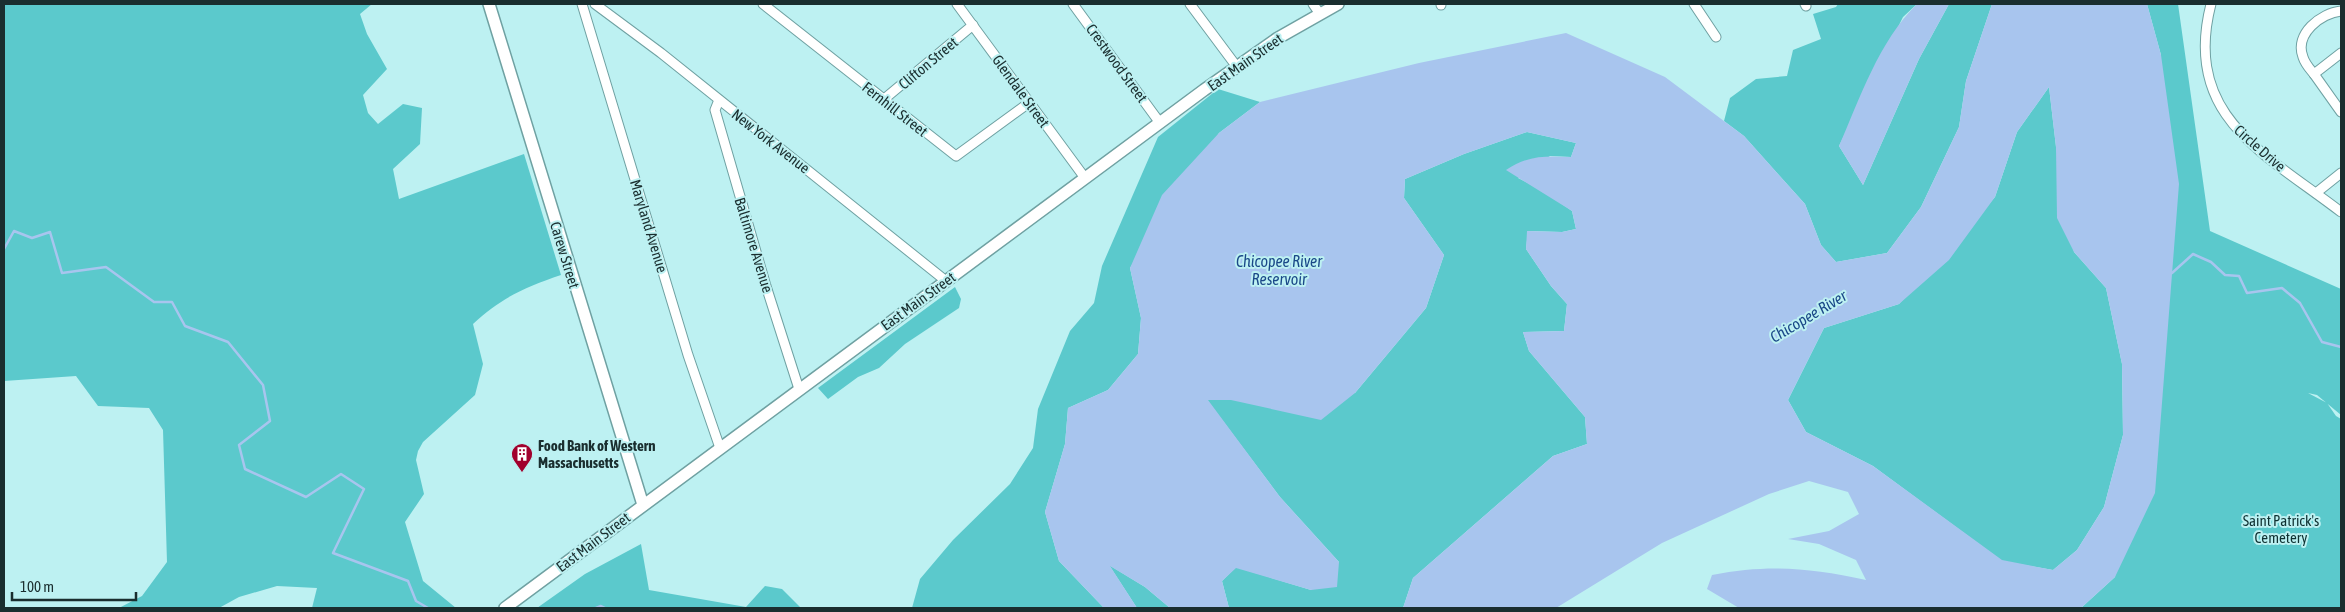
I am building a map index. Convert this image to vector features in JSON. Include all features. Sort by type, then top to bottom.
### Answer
[{"type":"main road","name":"Carew Street","points":[[489,4],[643,505]]},
{"type":"main road","name":"East Main Street","points":[[505,608],[1237,67],[1278,38],[1338,4]]},
{"type":"street","name":"Maryland Avenue","points":[[582,4],[688,355],[720,448]]},
{"type":"street","name":"New York Avenue","points":[[595,4],[661,53],[946,281]]},
{"type":"street","name":"Fernhill Street","points":[[763,4],[956,156],[1030,102]]},
{"type":"street","name":"Glendale Street","points":[[957,4],[1085,178]]},
{"type":"street","name":"Crestwood Street","points":[[1074,4],[1160,123]]},
{"type":"street","points":[[1190,4],[1237,67]]},
{"type":"street","points":[[1313,4],[1320,14]]},
{"type":"street","points":[[1694,4],[1716,37]]},
{"type":"street","name":"Circle Drive","points":[[2212,4],[2207,29],[2206,56],[2210,82],[2219,104],[2231,123],[2246,140],[2341,212]]},
{"type":"street","points":[[2341,11],[2330,13],[2319,19],[2303,39],[2302,56],[2341,112]]},
{"type":"street","name":"Clifton Street","points":[[883,100],[973,26]]},
{"type":"street","points":[[2314,74],[2341,53]]},
{"type":"street","name":"Baltimore Avenue","points":[[719,100],[715,110],[736,186],[799,389]]},
{"type":"street","points":[[2316,193],[2341,173]]},
{"type":"green space","points":[[4,4],[372,4],[360,14],[367,34],[387,69],[363,95],[368,113],[378,124],[403,104],[422,108],[420,144],[393,169],[399,199],[524,154],[561,275],[514,294],[473,324],[483,364],[475,395],[423,442],[418,451],[416,460],[424,494],[405,522],[423,581],[456,608],[312,608],[317,588],[277,586],[239,597],[219,608],[119,608],[142,596],[167,562],[163,430],[149,408],[98,406],[76,376],[4,381]]},
{"type":"green space","points":[[1838,4],[1917,4],[1903,17],[1839,146],[1863,185],[1919,59],[1949,4],[1992,4],[1966,81],[1959,127],[1921,207],[1887,253],[1836,262],[1821,245],[1805,204],[1744,136],[1724,121],[1730,98],[1756,79],[1787,76],[1793,50],[1821,39],[1813,14],[1836,7]]},
{"type":"green space","name":"Saint Patrick's Cemetery","points":[[2147,4],[2178,4],[2210,231],[2341,289],[2341,415],[2328,404],[2336,416],[2341,419],[2341,608],[2081,608],[2115,577],[2161,55]],"holes":[[[2308,393],[2317,395],[2326,402]]]},
{"type":"green space","points":[[2049,87],[2056,147],[2074,252],[2106,288],[2122,364],[2123,435],[2104,507],[2077,550],[2053,570],[2002,561],[1873,466],[1806,432],[1788,400],[1824,328],[1899,304],[1995,197],[2017,132]]},
{"type":"green space","points":[[1218,89],[1260,102],[1219,133],[1130,268],[1141,318],[1138,354],[1108,390],[1068,408],[1065,444],[1045,512],[1059,561],[1104,608],[912,608],[920,579],[953,540],[1010,484],[1033,448],[1038,409],[1070,331],[1094,303],[1102,266],[1158,137]]},
{"type":"green space","points":[[1527,132],[1576,143],[1571,157],[1550,156],[1518,178],[1542,190],[1572,211],[1576,229],[1562,232],[1528,231],[1526,249],[1551,286],[1567,304],[1564,331],[1523,332],[1529,351],[1585,417],[1587,444],[1553,456],[1413,578],[1403,608],[1229,608],[1222,581],[1236,567],[1311,590],[1339,562],[1280,497],[1207,400],[1355,393],[1426,308],[1444,255],[1404,198],[1405,179],[1464,154]]},
{"type":"green space","points":[[955,287],[961,299],[959,308],[905,344],[879,368],[858,377],[828,399],[818,388]]},
{"type":"green space","points":[[641,544],[649,590],[746,607],[765,586],[782,589],[801,608],[537,608],[585,574]]},
{"type":"green space","points":[[1109,565],[1145,587],[1170,608],[1137,608]]},
{"type":"water","points":[[1917,4],[1949,4],[1919,59],[1863,185],[1839,146],[1881,53],[1892,35]]},
{"type":"water","name":"Chicopee River Reservoir","points":[[1992,4],[2147,4],[2161,55],[2179,184],[2155,493],[2115,577],[2081,608],[1739,608],[1707,589],[1712,575],[1752,569],[1808,570],[1866,580],[1856,560],[1819,544],[1788,539],[1829,531],[1859,514],[1848,492],[1809,481],[1769,494],[1662,543],[1556,608],[1403,608],[1413,578],[1553,456],[1587,444],[1585,417],[1529,351],[1523,332],[1564,331],[1567,304],[1551,286],[1526,249],[1527,231],[1562,232],[1576,229],[1572,211],[1506,170],[1530,159],[1571,157],[1576,143],[1527,132],[1464,154],[1405,179],[1404,198],[1444,255],[1426,308],[1355,393],[1321,420],[1231,400],[1208,400],[1280,497],[1339,562],[1337,587],[1311,590],[1236,568],[1222,581],[1229,608],[1170,608],[1145,587],[1110,566],[1137,608],[1104,608],[1059,561],[1045,512],[1065,444],[1068,408],[1108,390],[1138,354],[1141,318],[1130,268],[1162,195],[1219,133],[1260,102],[1419,63],[1566,33],[1665,77],[1744,136],[1805,204],[1821,245],[1836,262],[1887,253],[1921,207],[1959,127],[1966,81]],"holes":[[[2049,87],[2056,147],[2057,218],[2074,252],[2106,288],[2122,364],[2123,435],[2104,507],[2077,550],[2053,570],[2002,560],[1873,466],[1806,432],[1788,400],[1824,328],[1899,304],[1949,260],[1995,197],[2017,132]]]},
{"type":"waterway","points":[[4,249],[14,231],[32,238],[50,232],[62,273],[106,267],[154,302],[172,302],[185,326],[228,342],[263,385],[270,421],[239,445],[245,469],[306,497],[341,474],[364,489],[333,553],[408,581],[416,601],[428,608]]},
{"type":"waterway","points":[[2172,273],[2193,254],[2211,262],[2225,275],[2239,276],[2247,293],[2282,288],[2300,303],[2322,342],[2341,347]]},
{"type":"waterway","points":[[596,608],[601,606],[605,608]]},
{"type":"place","name":"Food Bank of Western Massachusetts","points":[[522,473]]},
{"type":"water label","name":"Chicopee River","points":[[1808,316]]}]
